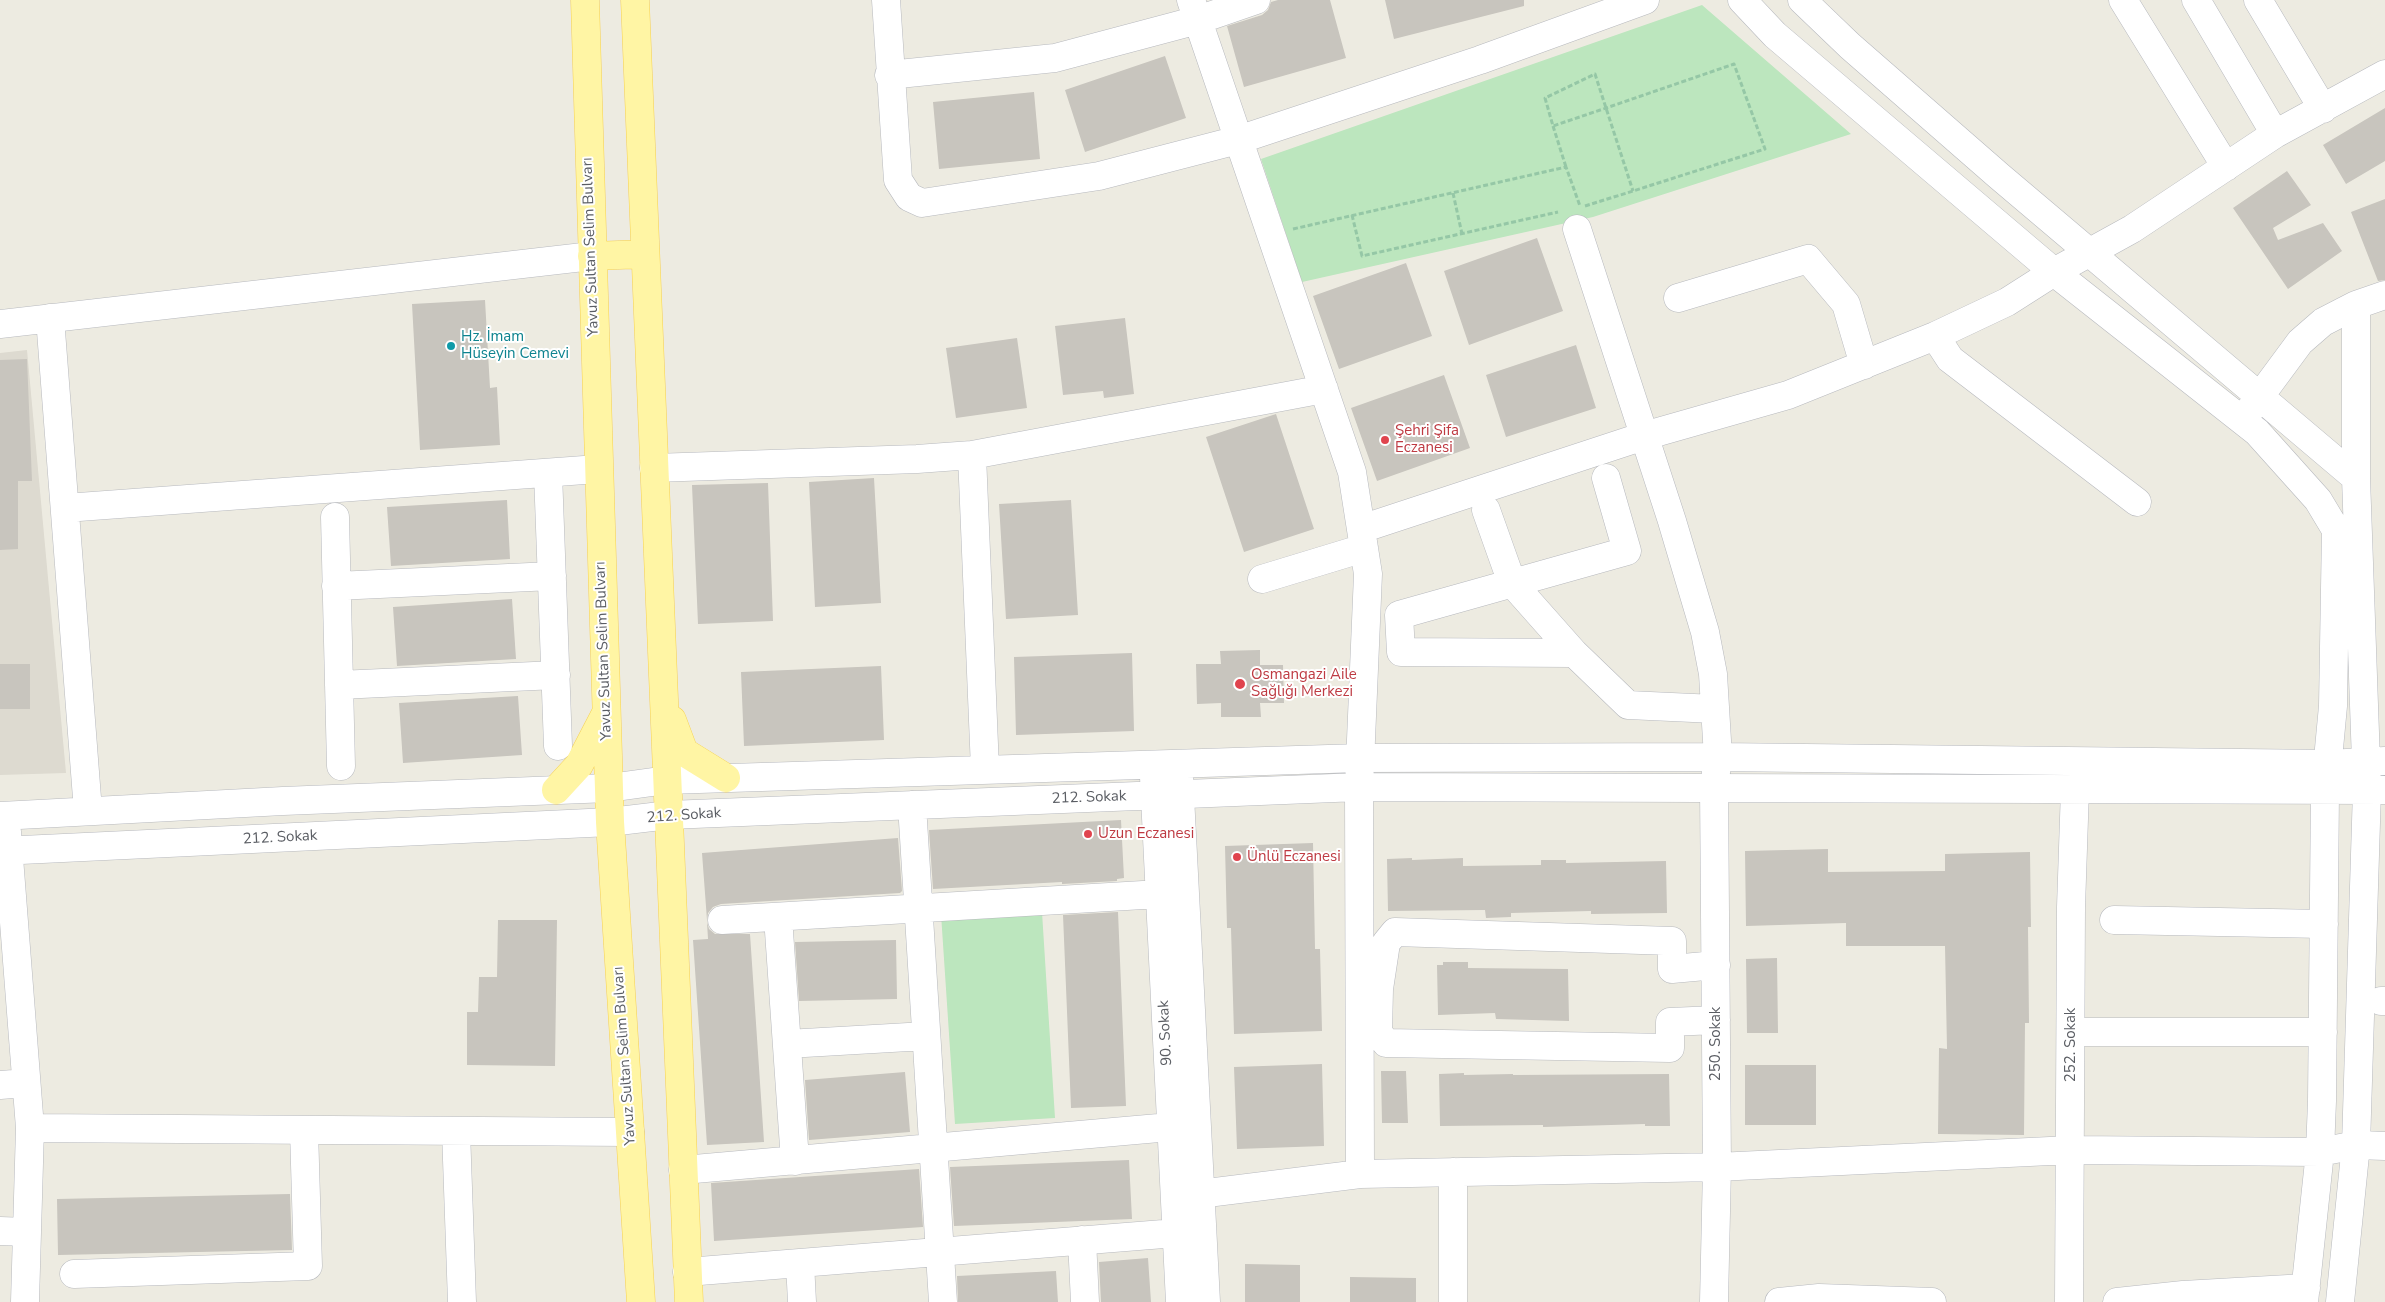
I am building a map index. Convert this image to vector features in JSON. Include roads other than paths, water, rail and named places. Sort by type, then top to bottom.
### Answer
[{"type":"main road","name":"Yavuz Sultan Selim Bulvarı","points":[[585,0],[608,788],[641,1302]]},
{"type":"main road","points":[[635,0],[689,1302]]},
{"type":"main road","points":[[592,256],[645,254]]},
{"type":"main road","points":[[664,699],[684,752],[726,778]]},
{"type":"main road","points":[[556,790],[579,765],[606,714]]},
{"type":"street","points":[[886,0],[889,75],[898,180],[910,197],[922,203],[1099,176],[1238,140],[1480,60],[1645,0]]},
{"type":"street","points":[[889,75],[1055,58],[1194,10],[1256,0]]},
{"type":"street","points":[[1742,0],[1775,35],[2054,272],[2257,432],[2318,500],[2336,530],[2332,706],[2326,791],[2320,1152],[2305,1295],[2183,1298],[2117,1302]]},
{"type":"street","points":[[1802,0],[1850,46],[2090,254],[2356,478]]},
{"type":"street","points":[[2123,0],[2226,167]]},
{"type":"street","points":[[2196,0],[2275,134]]},
{"type":"street","points":[[2258,0],[2323,110]]},
{"type":"street","points":[[1194,10],[1352,472],[1368,574],[1359,787],[1360,1174]]},
{"type":"street","points":[[1262,579],[1363,539],[1644,436],[1788,395],[1935,336],[2007,302],[2054,272],[2132,230],[2275,134],[2323,110],[2385,74]]},
{"type":"street","name":"250. Sokak","points":[[1572,214],[1705,632],[1713,674],[1718,757],[1714,787],[1717,1167],[1714,1302]]},
{"type":"street","points":[[0,324],[592,256]]},
{"type":"street","points":[[1678,298],[1808,259],[1846,304],[1864,365]]},
{"type":"street","points":[[2242,420],[2300,342],[2323,322],[2356,305],[2385,295]]},
{"type":"street","points":[[2340,1302],[2356,1145],[2376,790],[2376,761],[2356,478],[2356,305]]},
{"type":"street","points":[[50,318],[88,811]]},
{"type":"street","points":[[1935,336],[1950,359],[2137,502]]},
{"type":"street","points":[[654,468],[918,459],[972,455],[1324,389]]},
{"type":"street","points":[[972,455],[985,769]]},
{"type":"street","points":[[65,508],[598,469]]},
{"type":"street","points":[[548,472],[558,746]]},
{"type":"street","points":[[1574,653],[1401,652],[1399,615],[1627,550],[1606,478]]},
{"type":"street","points":[[1486,510],[1512,583],[1574,653],[1628,705],[1715,709]]},
{"type":"street","points":[[335,517],[341,766]]},
{"type":"street","points":[[336,586],[552,576]]},
{"type":"street","points":[[339,686],[556,674]]},
{"type":"street","points":[[25,1302],[30,1128],[13,1084],[3,816],[283,801],[608,788],[667,780],[1360,758],[1718,757],[2328,764],[2376,761]]},
{"type":"street","name":"90. Sokak","points":[[1166,763],[1167,795],[1200,1194],[1206,1302]]},
{"type":"street","name":"212. Sokak","points":[[5,851],[610,822],[669,815],[1359,787],[2376,790]]},
{"type":"street","name":"252. Sokak","points":[[2069,1302],[2071,907],[2075,789]]},
{"type":"street","name":"90. Sokak","points":[[1167,795],[1160,894],[1180,1302]]},
{"type":"street","points":[[912,805],[943,1302]]},
{"type":"street","points":[[722,920],[1160,894]]},
{"type":"street","points":[[778,917],[795,1160]]},
{"type":"street","points":[[2114,920],[2324,924]]},
{"type":"street","points":[[1716,965],[1672,969],[1672,941],[1395,932],[1386,943],[1379,989],[1378,1032],[1386,1044],[1670,1048],[1670,1022],[1716,1020]]},
{"type":"street","points":[[2071,1032],[2323,1032]]},
{"type":"street","points":[[787,1044],[926,1036]]},
{"type":"street","points":[[683,1170],[1170,1127]]},
{"type":"street","points":[[30,1128],[630,1132]]},
{"type":"street","points":[[74,1274],[308,1266],[304,1130]]},
{"type":"street","points":[[456,1131],[462,1302]]},
{"type":"street","points":[[1200,1194],[1360,1174],[1717,1167],[2071,1150],[2320,1152],[2356,1145],[2385,1146]]},
{"type":"street","points":[[1453,1172],[1454,1302]]},
{"type":"street","points":[[0,1230],[27,1232]]},
{"type":"street","points":[[687,1272],[1176,1233]]},
{"type":"street","points":[[1082,1240],[1086,1302]]},
{"type":"street","points":[[800,1263],[802,1302]]},
{"type":"street","points":[[1779,1302],[1820,1300],[1932,1302]]},
{"type":"place","name":"Hz. İmam Hüseyin Cemevi","points":[[451,346]]},
{"type":"place","name":"Şehri Şifa Eczanesi","points":[[1385,440]]},
{"type":"place","name":"Osmangazi Aile Sağlığı Merkezi","points":[[1240,684]]},
{"type":"place","name":"Uzun Eczanesi","points":[[1088,834]]},
{"type":"place","name":"Ünlü Eczanesi","points":[[1237,857]]}]
